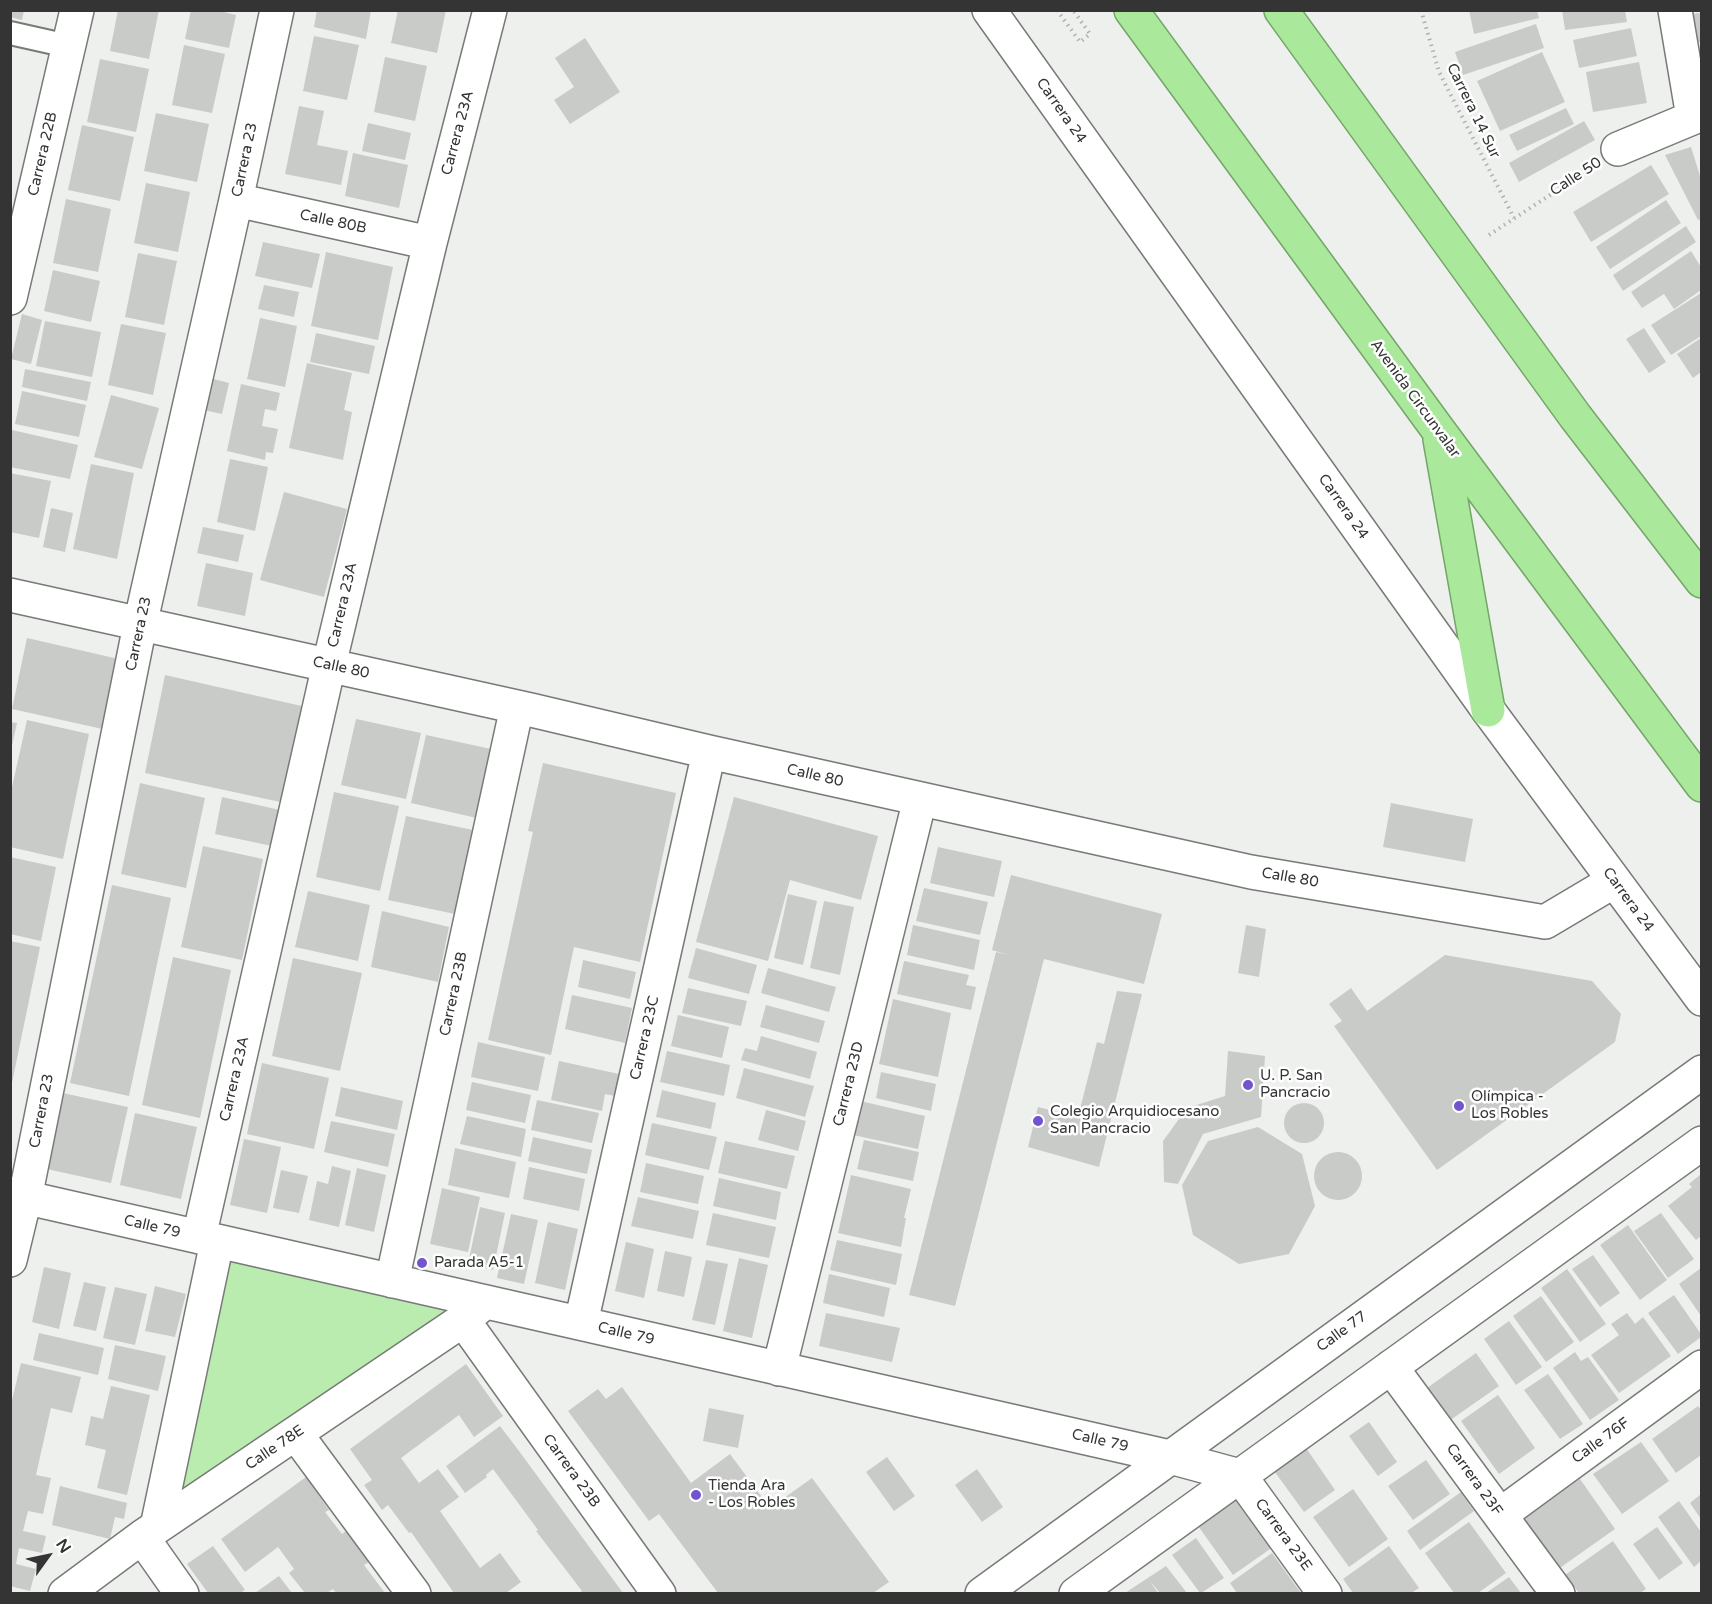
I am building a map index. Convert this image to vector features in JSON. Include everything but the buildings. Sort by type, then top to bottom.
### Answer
[{"type":"highway","name":"Avenida Circunvalar","points":[[1131,10],[1701,785]]},
{"type":"highway","points":[[1281,10],[1575,416],[1701,581]]},
{"type":"highway","points":[[1439,431],[1488,710]]},
{"type":"street","name":"Carrera 22B","points":[[10,298],[77,10]]},
{"type":"street","name":"Carrera 23","points":[[10,1260],[18,1196],[140,625],[236,200],[276,10]]},
{"type":"street","name":"Carrera 23A","points":[[149,1532],[329,665],[430,243],[490,10]]},
{"type":"street","name":"Carrera 24","points":[[989,10],[1488,710],[1701,999]]},
{"type":"street","points":[[1674,10],[1697,115]]},
{"type":"street","name":"Calle 50","points":[[1618,149],[1697,115]]},
{"type":"street","name":"Calle 80B","points":[[236,200],[430,243]]},
{"type":"street","points":[[1674,545],[1701,564]]},
{"type":"street","name":"Calle 80","points":[[10,595],[1251,872],[1545,922],[1614,881]]},
{"type":"street","name":"Carrera 23B","points":[[392,1281],[517,707]]},
{"type":"street","name":"Carrera 23C","points":[[581,1323],[709,752]]},
{"type":"street","name":"Carrera 23D","points":[[779,1369],[920,799]]},
{"type":"street","name":"Calle 77","points":[[982,1593],[1701,1072]]},
{"type":"street","points":[[1094,1588],[1240,1476],[1701,1143]]},
{"type":"street","name":"Calle 79","points":[[18,1196],[392,1281],[474,1311],[581,1323],[1170,1457],[1240,1476]]},
{"type":"street","name":"Carrera 23B","points":[[474,1311],[658,1593]]},
{"type":"street","name":"Calle 78E","points":[[65,1593],[149,1532],[474,1311]]},
{"type":"street","name":"Carrera 23F","points":[[1391,1367],[1558,1593]]},
{"type":"street","name":"Calle 76F","points":[[1500,1515],[1701,1367]]},
{"type":"street","points":[[296,1434],[414,1593]]},
{"type":"street","name":"Carrera 23E","points":[[1240,1476],[1325,1593]]},
{"type":"street","points":[[149,1532],[182,1593]]},
{"type":"lane","points":[[10,33],[68,46]]},
{"type":"path","points":[[1057,10],[1080,42],[1090,34],[1073,10]]},
{"type":"path","name":"Carrera 14 Sur","points":[[1421,10],[1439,72],[1514,218]]},
{"type":"path","name":"Calle 50","points":[[1458,255],[1618,149]]},
{"type":"green space","points":[[226,1251],[457,1311],[177,1504]]},
{"type":"place","name":"U. P. San Pancracio","points":[[1248,1085]]},
{"type":"place","name":"Olímpica - Los Robles","points":[[1459,1106]]},
{"type":"place","name":"Colegio Arquidiocesano San Pancracio","points":[[1038,1121]]},
{"type":"place","name":"Parada A5-1","points":[[422,1263]]},
{"type":"place","name":"Tienda Ara - Los Robles","points":[[696,1495]]}]
